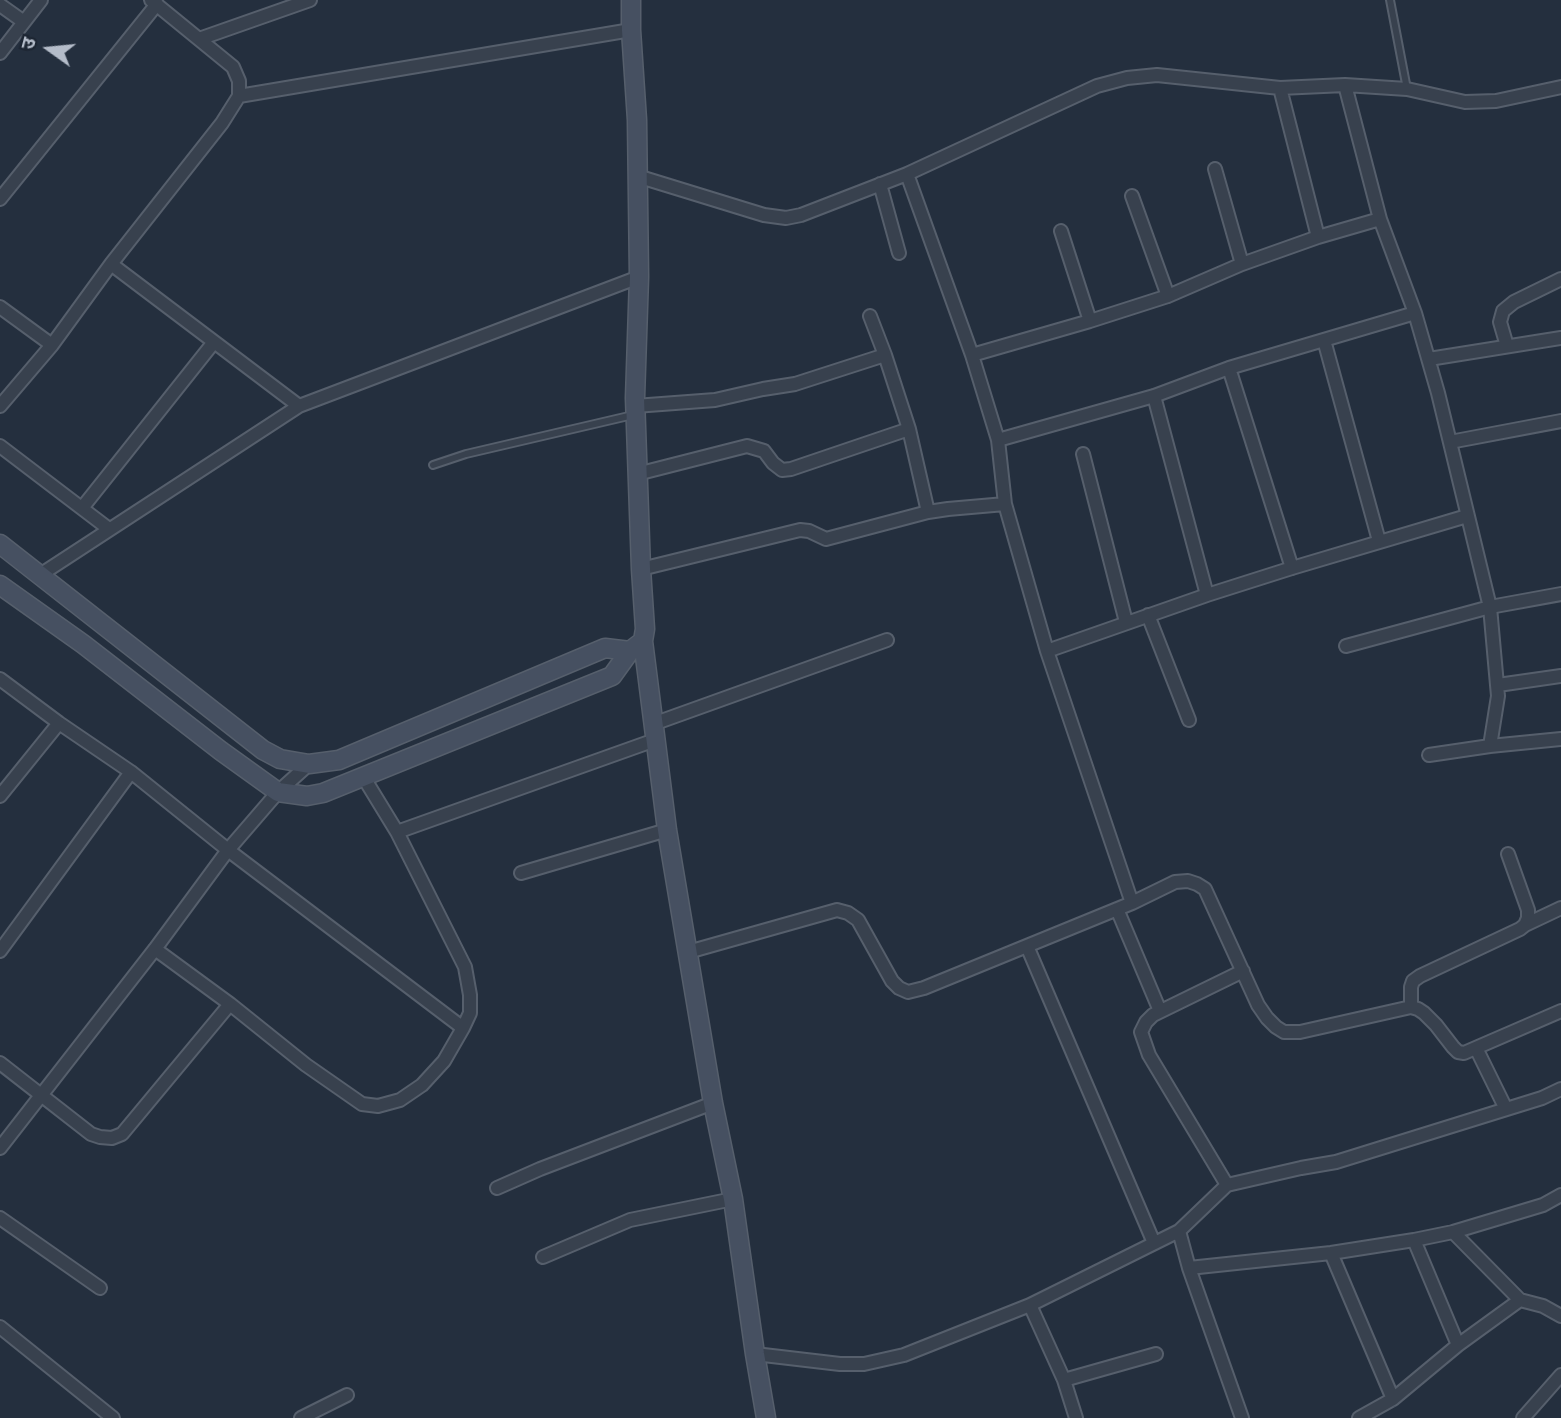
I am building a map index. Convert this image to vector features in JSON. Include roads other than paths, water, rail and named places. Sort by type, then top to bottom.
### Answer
[{"type":"street","points":[[0,52],[41,0]]},
{"type":"street","points":[[199,38],[310,0]]},
{"type":"street","points":[[0,585],[83,644],[278,792],[307,796],[323,793],[612,676],[637,646],[645,629],[640,569],[635,410],[639,278],[637,120],[631,0]]},
{"type":"street","points":[[0,406],[52,345],[111,264],[222,123],[239,96],[239,81],[233,67],[154,2],[2,191]]},
{"type":"street","points":[[0,5],[24,22]]},
{"type":"street","points":[[239,96],[631,30]]},
{"type":"street","points":[[637,176],[764,215],[786,218],[801,215],[908,174],[1097,86],[1127,78],[1157,75],[1280,88],[1345,85],[1406,89],[1465,102],[1483,102],[1561,87]]},
{"type":"street","points":[[1345,85],[1380,219],[1429,359],[1490,607],[1498,685],[1490,746]]},
{"type":"street","points":[[1280,88],[1318,237]]},
{"type":"street","points":[[1215,169],[1242,264]]},
{"type":"street","points":[[908,174],[998,440],[1005,503],[1047,651],[1132,903]]},
{"type":"street","points":[[880,184],[899,253]]},
{"type":"street","points":[[1132,196],[1168,296]]},
{"type":"street","points":[[971,355],[1168,296],[1242,264],[1318,237],[1380,219]]},
{"type":"street","points":[[1061,231],[1090,321]]},
{"type":"street","points":[[111,264],[299,405]]},
{"type":"street","points":[[40,575],[299,405],[639,278]]},
{"type":"street","points":[[1507,346],[1500,322],[1503,311],[1514,302],[1561,279]]},
{"type":"street","points":[[0,307],[52,345]]},
{"type":"street","points":[[998,440],[1154,396],[1229,368],[1415,313]]},
{"type":"street","points":[[870,316],[886,355],[909,429],[928,512]]},
{"type":"street","points":[[1429,359],[1561,338]]},
{"type":"street","points":[[1324,340],[1379,541]]},
{"type":"street","points":[[82,508],[214,342]]},
{"type":"street","points":[[635,410],[715,400],[795,384],[886,355]]},
{"type":"street","points":[[1229,368],[1292,568]]},
{"type":"street","points":[[1154,396],[1207,595]]},
{"type":"street","points":[[1450,442],[1561,421]]},
{"type":"street","points":[[637,474],[747,446],[764,451],[782,470],[791,469],[909,429]]},
{"type":"street","points":[[0,446],[109,529]]},
{"type":"street","points":[[1083,454],[1126,622]]},
{"type":"street","points":[[640,569],[800,530],[826,539],[928,512],[1005,503]]},
{"type":"street","points":[[1047,651],[1207,595],[1468,516]]},
{"type":"street","points":[[0,544],[263,750],[280,759],[309,764],[339,760],[605,648],[637,646]]},
{"type":"street","points":[[1346,646],[1490,607],[1561,594]]},
{"type":"street","points":[[1148,615],[1189,720]]},
{"type":"street","points":[[397,832],[887,640]]},
{"type":"street","points":[[637,646],[654,732],[667,830],[713,1103],[733,1199],[766,1418]]},
{"type":"street","points":[[1498,685],[1561,676]]},
{"type":"street","points":[[0,679],[131,772],[228,850],[463,1028]]},
{"type":"street","points":[[0,796],[59,723]]},
{"type":"street","points":[[1429,755],[1561,739]]},
{"type":"street","points":[[0,1148],[228,850],[278,792],[309,764]]},
{"type":"street","points":[[0,951],[131,772]]},
{"type":"street","points":[[155,948],[306,1065],[362,1104],[377,1107],[400,1100],[422,1085],[444,1061],[470,1013],[465,967],[397,832],[364,778]]},
{"type":"street","points":[[521,873],[667,830]]},
{"type":"street","points":[[1508,854],[1528,910],[1525,925]]},
{"type":"street","points":[[688,952],[837,910],[858,920],[892,981],[908,992],[924,988],[1132,903],[1175,882],[1188,881],[1205,890],[1258,1005],[1267,1018],[1284,1032],[1300,1032],[1411,1007],[1424,1013],[1458,1052],[1464,1053],[1561,1011]]},
{"type":"street","points":[[1411,1007],[1410,987],[1420,976],[1561,908]]},
{"type":"street","points":[[1117,909],[1160,1011]]},
{"type":"street","points":[[1027,946],[1154,1243]]},
{"type":"street","points":[[1227,1185],[1144,1045],[1141,1031],[1153,1015],[1243,971]]},
{"type":"street","points":[[0,1063],[91,1134],[112,1138],[122,1134],[230,1004]]},
{"type":"street","points":[[1476,1048],[1506,1110]]},
{"type":"street","points":[[755,1354],[840,1364],[864,1364],[904,1355],[1030,1304],[1179,1231],[1227,1185],[1336,1162],[1506,1110],[1561,1089]]},
{"type":"street","points":[[497,1188],[713,1103]]},
{"type":"street","points":[[1189,1268],[1331,1253],[1414,1240],[1454,1232],[1543,1205],[1561,1195]]},
{"type":"street","points":[[543,1257],[630,1220],[733,1199]]},
{"type":"street","points":[[0,1218],[100,1288]]},
{"type":"street","points":[[1179,1231],[1189,1268],[1242,1418]]},
{"type":"street","points":[[1454,1232],[1520,1300],[1543,1306],[1561,1316]]},
{"type":"street","points":[[1414,1240],[1458,1345]]},
{"type":"street","points":[[1331,1253],[1393,1399]]},
{"type":"street","points":[[1359,1418],[1393,1399],[1458,1345],[1520,1300]]},
{"type":"street","points":[[1030,1304],[1064,1380],[1076,1418]]},
{"type":"street","points":[[0,1327],[113,1418]]},
{"type":"street","points":[[1064,1380],[1156,1354]]},
{"type":"street","points":[[1523,1418],[1561,1375]]},
{"type":"street","points":[[301,1418],[347,1395]]},
{"type":"lane","points":[[1390,0],[1406,89]]},
{"type":"lane","points":[[433,465],[635,410]]}]
